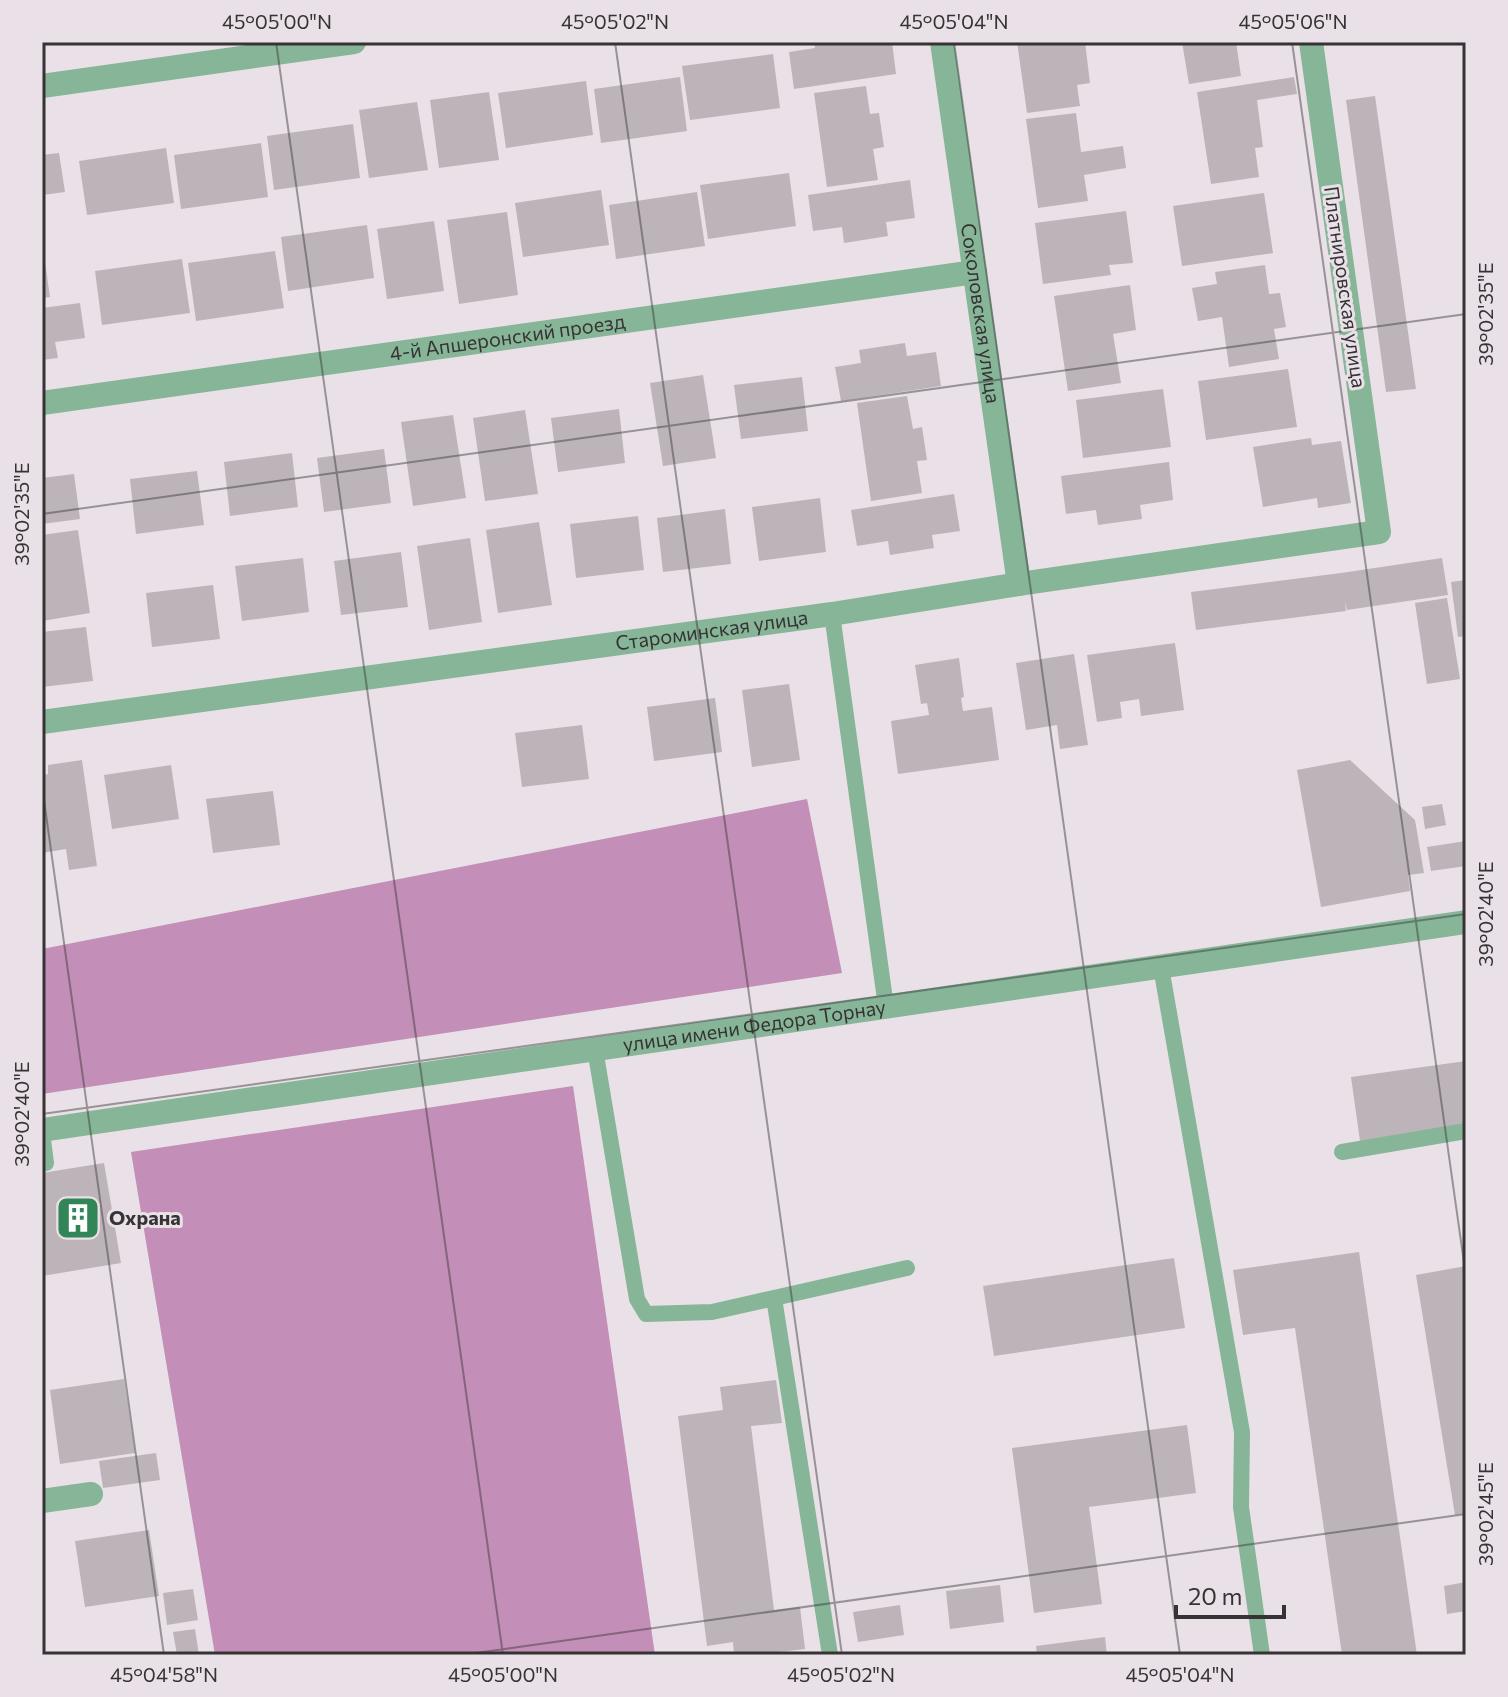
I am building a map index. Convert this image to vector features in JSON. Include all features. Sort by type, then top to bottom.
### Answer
[{"type":"street","points":[[42,86],[354,42]]},
{"type":"street","name":"Соколовская улица","points":[[942,42],[1019,584]]},
{"type":"street","name":"Платнировская улица","points":[[1311,42],[1379,532]]},
{"type":"street","name":"4-й Апшеронский проезд","points":[[42,403],[975,272]]},
{"type":"street","name":"Староминская улица","points":[[42,722],[832,614],[1379,532]]},
{"type":"street","name":"улица имени Федора Торнау","points":[[42,1131],[1466,922]]},
{"type":"street","points":[[42,1501],[91,1494]]},
{"type":"lane","points":[[832,614],[886,1007]]},
{"type":"lane","points":[[1161,967],[1242,1432],[1241,1507],[1262,1655]]},
{"type":"lane","points":[[595,1049],[637,1299],[646,1314],[712,1312],[907,1268]]},
{"type":"lane","points":[[42,1131],[46,1163]]},
{"type":"lane","points":[[1342,1152],[1466,1131]]},
{"type":"lane","points":[[774,1298],[830,1655]]},
{"type":"shaded area","points":[[807,799],[842,973],[42,1094],[42,949]]},
{"type":"shaded area","points":[[573,1086],[655,1655],[215,1655],[131,1152]]},
{"type":"building","points":[[814,42],[892,42],[896,74],[794,89],[789,52],[815,48]]},
{"type":"building","points":[[1017,42],[1085,42],[1090,83],[1077,85],[1080,106],[1027,113]]},
{"type":"building","points":[[1182,42],[1236,42],[1241,76],[1189,84]]},
{"type":"building","points":[[773,54],[780,108],[690,120],[682,66]]},
{"type":"building","points":[[680,77],[687,131],[601,143],[594,89]]},
{"type":"building","points":[[1294,77],[1297,94],[1257,100],[1263,147],[1255,148],[1259,177],[1211,184],[1197,92]]},
{"type":"building","points":[[586,81],[593,135],[506,148],[498,93]]},
{"type":"building","points":[[866,86],[870,114],[879,113],[884,147],[873,149],[878,180],[827,187],[814,93]]},
{"type":"building","points":[[489,92],[499,160],[439,168],[430,100]]},
{"type":"building","points":[[1375,96],[1416,389],[1386,392],[1346,100]]},
{"type":"building","points":[[417,102],[428,170],[369,178],[359,110]]},
{"type":"building","points":[[1076,113],[1081,152],[1123,146],[1126,168],[1084,175],[1088,201],[1038,208],[1026,119]]},
{"type":"building","points":[[353,124],[360,178],[274,190],[267,136]]},
{"type":"building","points":[[261,143],[268,197],[181,209],[174,155]]},
{"type":"building","points":[[166,148],[174,203],[87,215],[79,161]]},
{"type":"building","points":[[59,153],[65,192],[42,195],[42,155]]},
{"type":"building","points":[[789,173],[796,226],[708,239],[700,185]]},
{"type":"building","points":[[910,180],[915,218],[886,222],[888,236],[844,243],[842,227],[813,231],[808,195]]},
{"type":"building","points":[[601,190],[609,245],[523,257],[515,203]]},
{"type":"building","points":[[697,192],[705,246],[616,259],[609,205]]},
{"type":"building","points":[[1264,193],[1273,253],[1182,266],[1173,206]]},
{"type":"building","points":[[1126,211],[1133,263],[1109,265],[1111,275],[1043,284],[1035,223]]},
{"type":"building","points":[[507,212],[518,295],[459,304],[447,220]]},
{"type":"building","points":[[434,221],[444,291],[387,299],[377,229]]},
{"type":"building","points":[[367,225],[374,278],[288,291],[281,237]]},
{"type":"building","points":[[275,251],[284,308],[196,321],[188,263]]},
{"type":"building","points":[[42,256],[50,297],[42,298]]},
{"type":"building","points":[[182,259],[190,313],[102,325],[95,271]]},
{"type":"building","points":[[1265,265],[1269,294],[1280,293],[1286,327],[1274,329],[1279,359],[1229,367],[1222,317],[1198,321],[1192,288],[1217,284],[1215,272]]},
{"type":"building","points":[[1130,285],[1136,330],[1113,334],[1121,383],[1068,391],[1054,296]]},
{"type":"building","points":[[80,303],[85,338],[55,342],[58,358],[42,360],[42,308]]},
{"type":"building","points":[[905,343],[907,356],[936,352],[941,386],[841,401],[835,367],[861,363],[859,350]]},
{"type":"building","points":[[1288,369],[1297,427],[1206,440],[1198,381]]},
{"type":"building","points":[[703,375],[716,458],[663,466],[650,383]]},
{"type":"building","points":[[802,377],[808,431],[741,439],[734,385]]},
{"type":"building","points":[[1163,389],[1171,447],[1083,458],[1076,400]]},
{"type":"building","points":[[907,396],[913,429],[922,427],[927,460],[917,461],[922,493],[871,501],[857,403]]},
{"type":"building","points":[[619,409],[625,463],[558,472],[551,418]]},
{"type":"building","points":[[525,410],[538,494],[485,501],[473,418]]},
{"type":"building","points":[[453,415],[466,498],[413,506],[401,422]]},
{"type":"building","points":[[1311,438],[1312,445],[1341,441],[1351,503],[1318,508],[1317,498],[1263,507],[1253,447]]},
{"type":"building","points":[[384,449],[391,503],[324,512],[317,458]]},
{"type":"building","points":[[292,453],[298,507],[230,516],[224,462]]},
{"type":"building","points":[[1169,462],[1173,500],[1140,505],[1142,519],[1098,525],[1096,510],[1066,514],[1061,476]]},
{"type":"building","points":[[197,471],[204,525],[136,534],[130,479]]},
{"type":"building","points":[[74,474],[80,519],[42,524],[42,478]]},
{"type":"building","points":[[954,494],[960,531],[932,535],[934,548],[890,555],[888,541],[857,546],[851,510]]},
{"type":"building","points":[[820,498],[826,552],[759,561],[752,507]]},
{"type":"building","points":[[725,509],[731,564],[663,572],[657,518]]},
{"type":"building","points":[[638,516],[644,570],[576,578],[570,524]]},
{"type":"building","points":[[539,522],[552,605],[498,613],[486,530]]},
{"type":"building","points":[[78,530],[90,613],[42,621],[42,535]]},
{"type":"building","points":[[470,538],[482,622],[429,630],[417,546]]},
{"type":"building","points":[[401,552],[408,607],[341,615],[334,561]]},
{"type":"building","points":[[303,558],[309,612],[242,621],[235,566]]},
{"type":"building","points":[[1442,558],[1448,595],[1347,610],[1345,602],[1346,611],[1196,630],[1191,592]]},
{"type":"building","points":[[1466,580],[1466,636],[1458,637],[1451,582]]},
{"type":"building","points":[[213,585],[220,639],[152,647],[146,593]]},
{"type":"building","points":[[1447,598],[1460,679],[1427,684],[1415,603]]},
{"type":"building","points":[[86,627],[93,681],[42,687],[42,632]]},
{"type":"building","points":[[1175,643],[1184,710],[1141,716],[1139,699],[1120,702],[1122,718],[1097,722],[1087,655]]},
{"type":"building","points":[[1074,654],[1088,745],[1060,749],[1057,725],[1026,730],[1016,663]]},
{"type":"building","points":[[959,658],[963,711],[992,707],[999,760],[898,774],[891,721],[929,715],[927,703],[921,704],[915,665]]},
{"type":"building","points":[[789,684],[800,760],[752,767],[742,690]]},
{"type":"building","points":[[715,698],[722,752],[654,761],[647,707]]},
{"type":"building","points":[[582,725],[589,779],[522,787],[515,733]]},
{"type":"building","points":[[82,760],[97,866],[69,870],[66,849],[42,853],[42,775],[48,774],[48,765]]},
{"type":"building","points":[[1350,760],[1415,820],[1424,873],[1408,875],[1410,891],[1321,907],[1297,770]]},
{"type":"building","points":[[171,765],[179,819],[112,829],[104,775]]},
{"type":"building","points":[[273,791],[280,845],[213,853],[206,799]]},
{"type":"building","points":[[1442,804],[1446,825],[1425,829],[1422,807]]},
{"type":"building","points":[[1466,841],[1466,866],[1431,871],[1427,847]]},
{"type":"building","points":[[1466,1061],[1466,1126],[1360,1141],[1351,1077]]},
{"type":"building","name":"Охрана","points":[[104,1163],[121,1263],[42,1276],[42,1173]]},
{"type":"building","points":[[1359,1252],[1417,1655],[1342,1655],[1295,1328],[1243,1335],[1233,1270]]},
{"type":"building","points":[[1174,1258],[1185,1328],[994,1356],[983,1286]]},
{"type":"building","points":[[1466,1266],[1466,1513],[1455,1515],[1416,1275]]},
{"type":"building","points":[[124,1379],[135,1453],[60,1464],[50,1390]]},
{"type":"building","points":[[776,1380],[782,1423],[751,1426],[774,1610],[800,1607],[805,1649],[734,1655],[733,1642],[707,1646],[678,1416],[723,1410],[720,1387]]},
{"type":"building","points":[[1187,1425],[1196,1493],[1089,1507],[1102,1604],[1034,1613],[1012,1448]]},
{"type":"building","points":[[156,1453],[160,1480],[103,1488],[99,1461]]},
{"type":"building","points":[[149,1530],[159,1596],[85,1607],[75,1541]]},
{"type":"building","points":[[1466,1582],[1466,1611],[1447,1614],[1444,1586]]},
{"type":"building","points":[[1000,1585],[1004,1622],[950,1629],[946,1591]]},
{"type":"building","points":[[193,1589],[198,1620],[167,1625],[163,1593]]},
{"type":"building","points":[[900,1605],[904,1635],[858,1642],[853,1612]]},
{"type":"building","points":[[195,1629],[199,1655],[177,1655],[173,1632]]},
{"type":"building","points":[[1105,1637],[1107,1655],[1037,1655],[1036,1646]]},
{"type":"place","name":"Охрана","points":[[78,1218]]}]
